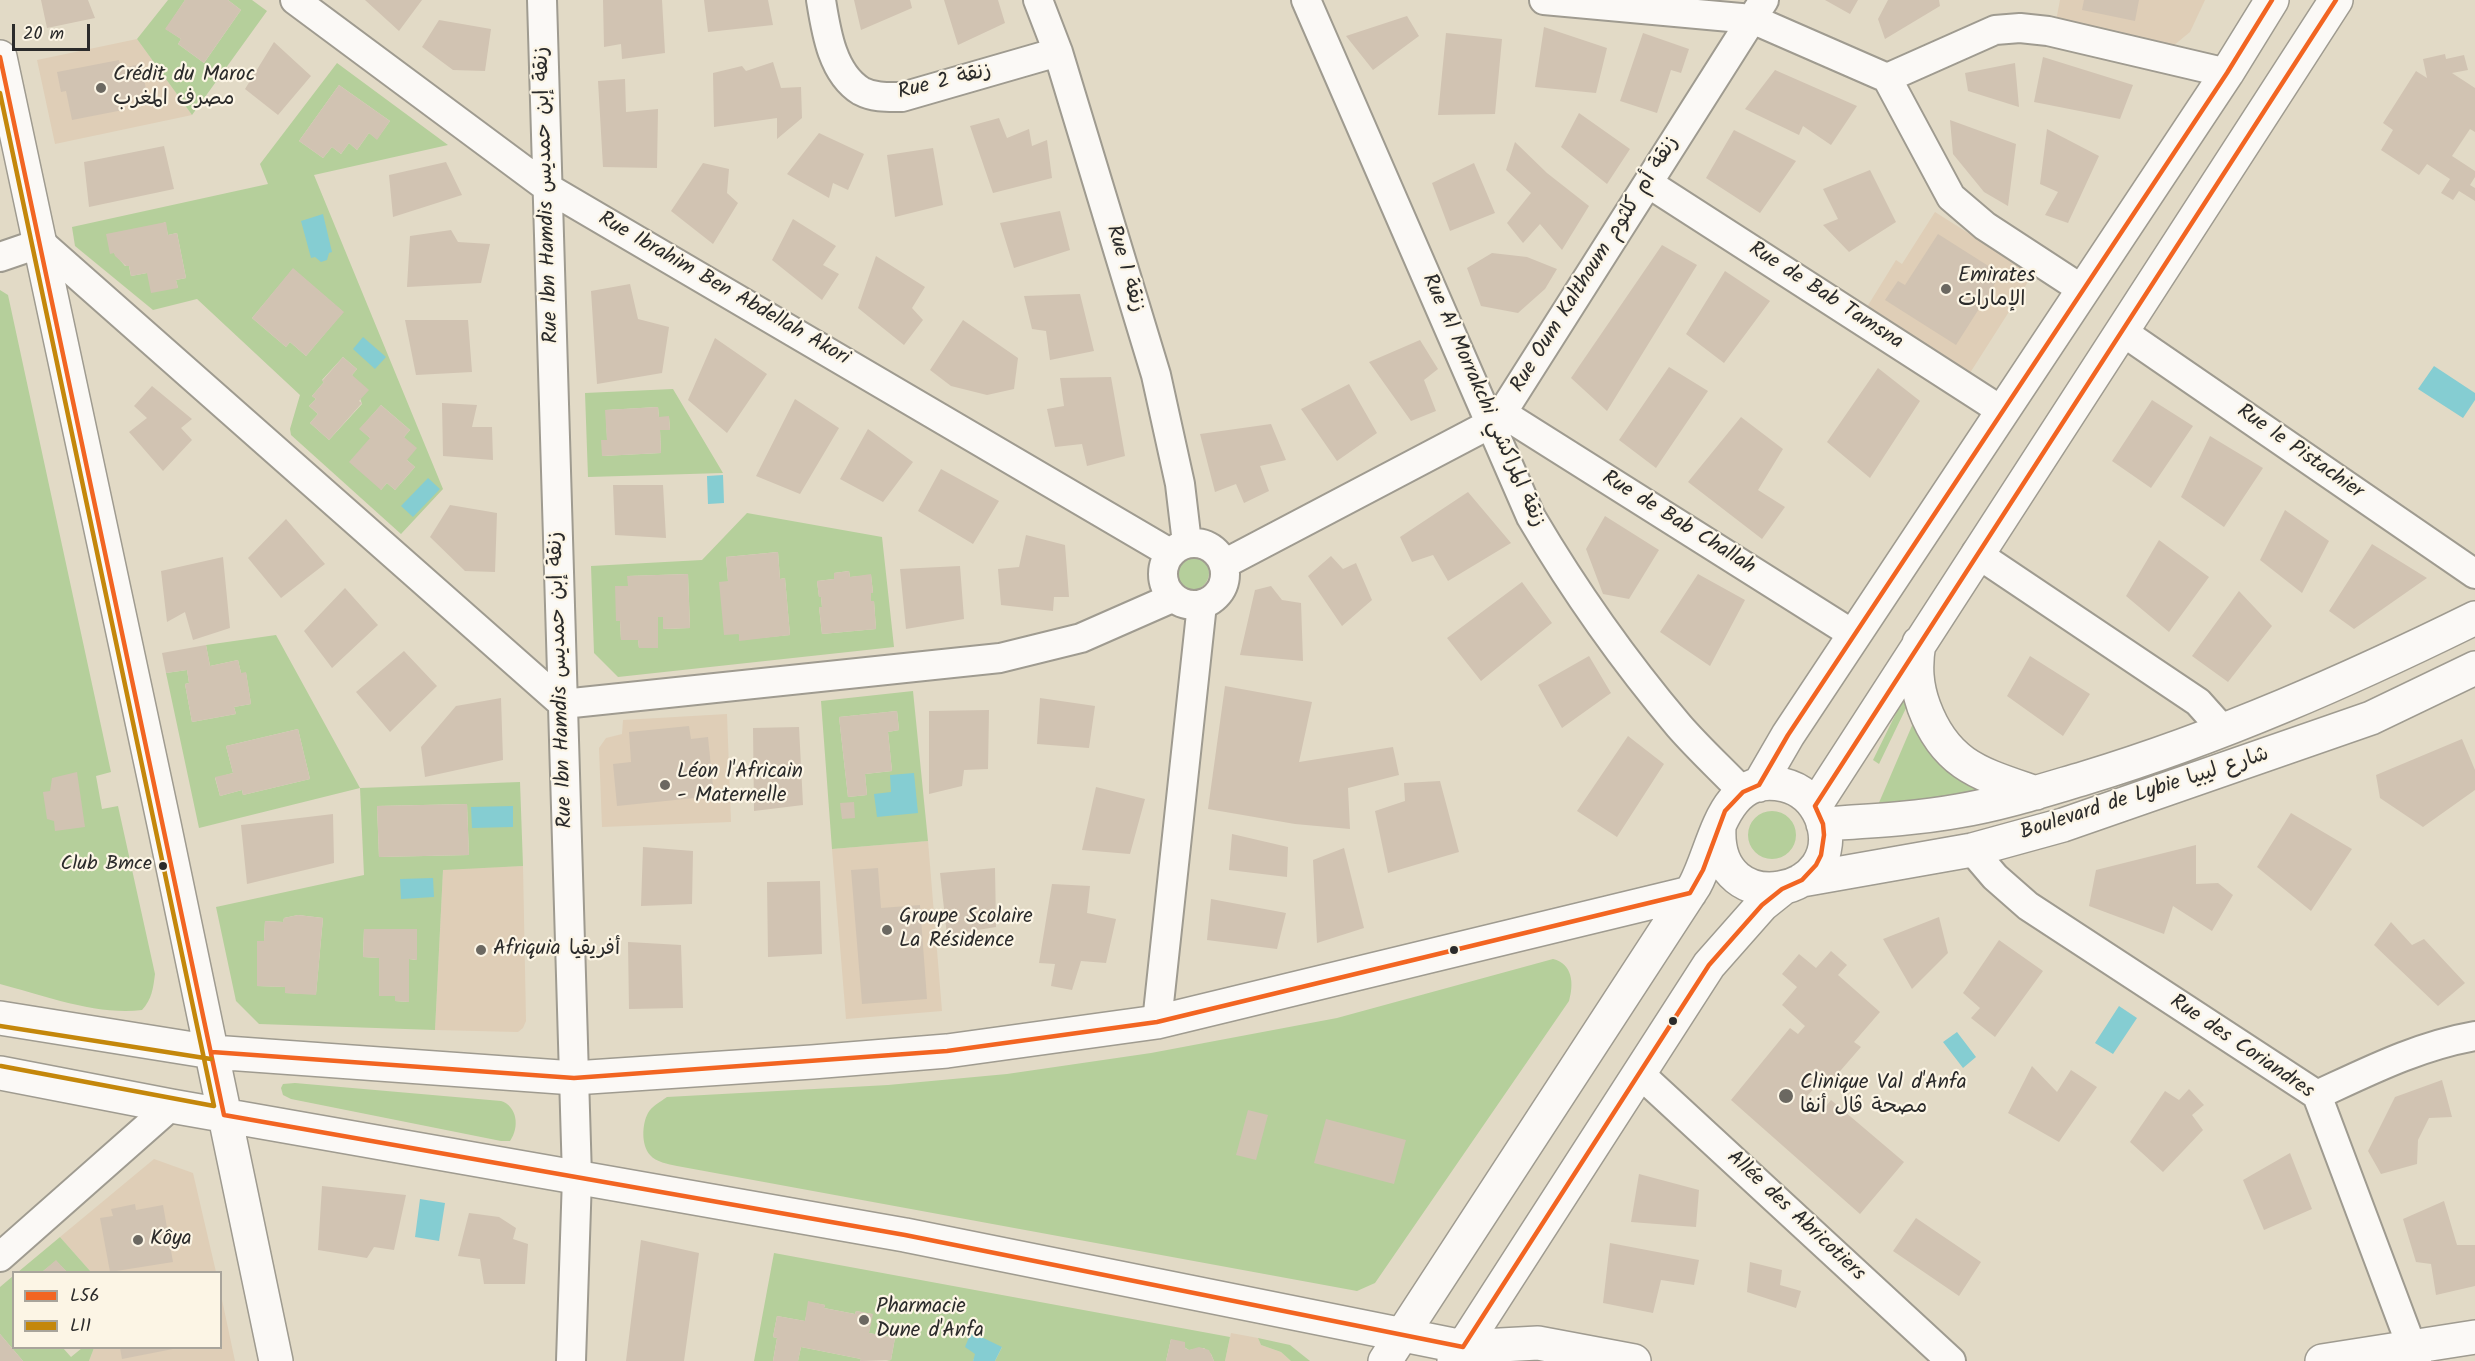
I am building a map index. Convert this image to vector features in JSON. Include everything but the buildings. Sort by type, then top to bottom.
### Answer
[{"type":"main road","points":[[1393,1348],[1690,893],[1703,870],[1725,811],[1751,788],[1788,735],[2227,73],[2272,0]]},
{"type":"main road","points":[[1819,815],[1919,642],[2123,332],[2336,0]]},
{"type":"main road","points":[[0,57],[276,1361]]},
{"type":"main road","name":"Boulevard de Lybie شارع ليبيا","points":[[1819,815],[1939,814],[2036,793],[2145,760],[2310,696],[2475,618]]},
{"type":"main road","points":[[1919,642],[1916,669],[1918,692],[1930,724],[1941,743],[1967,765],[1988,776],[2036,793]]},
{"type":"main road","name":"Boulevard de Lybie شارع ليبيا","points":[[1792,885],[1972,850],[2063,825],[2361,722],[2475,668]]},
{"type":"main road","points":[[1459,1354],[1709,965],[1762,905],[1816,865],[1824,845],[1819,815],[1804,794],[1790,786],[1775,783],[1751,788]]},
{"type":"main road","points":[[1719,828],[1722,855],[1733,874],[1753,886],[1766,890],[1792,885]]},
{"type":"main road","points":[[0,1018],[212,1052],[574,1078],[947,1051],[1157,1022],[1690,893]]},
{"type":"main road","points":[[0,1073],[171,1106],[905,1235],[1393,1348],[1459,1354],[1538,1343],[1635,1361]]},
{"type":"main road","points":[[2322,1361],[2415,1354],[2475,1337]]},
{"type":"street","name":"Rue Ibrahim Ben Abdellah Akori","points":[[295,0],[548,188],[1178,548]]},
{"type":"street","name":"Rue Ibn Hamdis زنقة إبن حمديس","points":[[542,0],[577,1177],[571,1361]]},
{"type":"street","name":"Rue 2 زنقة","points":[[820,0],[826,33],[834,58],[861,91],[880,97],[902,98],[1058,52]]},
{"type":"street","name":"Rue 1 زنقة","points":[[1038,0],[1058,52],[1156,375],[1180,484],[1178,548]]},
{"type":"street","name":"Rue Al Morrakchi زنقة المراكشي","points":[[1306,0],[1496,418],[1531,517],[1560,566],[1680,727],[1751,788]]},
{"type":"street","points":[[1544,0],[1758,10],[1887,78],[1951,197],[1985,226],[2083,290]]},
{"type":"street","name":"Rue Oum Kalthoum زنقة أم كلثوم","points":[[1224,564],[1496,418],[1758,10]]},
{"type":"street","points":[[1887,78],[1995,30],[2020,28],[2048,31],[2227,73]]},
{"type":"street","name":"Rue de Bab Tamsna","points":[[1648,183],[2002,411]]},
{"type":"street","points":[[0,257],[41,243],[563,704],[1000,658],[1082,638],[1172,598]]},
{"type":"street","name":"Rue le Pistachier","points":[[2123,332],[2475,574]]},
{"type":"street","name":"Rue de Bab Challah","points":[[1496,418],[1854,635]]},
{"type":"street","points":[[1205,544],[1220,556],[1224,564],[1225,575],[1219,593],[1202,604],[1192,606],[1172,598],[1163,580],[1165,561],[1178,548],[1205,544]]},
{"type":"street","points":[[1976,553],[2198,702],[2223,730]]},
{"type":"street","points":[[1157,1022],[1202,604]]},
{"type":"street","name":"Rue des Coriandres","points":[[1972,850],[1995,877],[2028,906],[2317,1095],[2415,1354]]},
{"type":"street","points":[[2317,1095],[2399,1057],[2430,1046],[2475,1036]]},
{"type":"street","name":"Allée des Abricotiers","points":[[1640,1074],[1951,1361]]},
{"type":"street","points":[[0,1257],[171,1106]]},
{"type":"shaded area","points":[[2060,0],[2205,0],[2190,32],[2173,46],[2056,21]]},
{"type":"shaded area","points":[[137,39],[192,115],[55,144],[37,60]]},
{"type":"shaded area","points":[[1935,212],[2033,274],[1970,373],[1867,307],[1896,260],[1902,264]]},
{"type":"shaded area","name":"Léon l'Africain - Maternelle","points":[[727,714],[731,822],[602,827],[599,748],[606,738],[622,734],[623,720]]},
{"type":"shaded area","name":"Groupe Scolaire La Résidence","points":[[928,841],[942,1011],[846,1019],[832,849]]},
{"type":"shaded area","points":[[523,866],[526,1021],[523,1028],[518,1032],[435,1030],[443,869]]},
{"type":"shaded area","points":[[154,1159],[193,1173],[216,1271],[90,1271],[60,1237]]},
{"type":"shaded area","points":[[222,1300],[235,1361],[89,1361],[94,1349],[222,1349]]},
{"type":"shaded area","points":[[1231,1333],[1258,1338],[1261,1345],[1281,1352],[1291,1361],[1225,1361]]},
{"type":"green space","points":[[168,0],[185,0],[166,29],[181,39],[178,44],[204,63],[241,10],[228,0],[252,0],[267,11],[192,115],[137,39]]},
{"type":"green space","points":[[337,63],[448,145],[314,175],[443,489],[401,534],[291,435],[290,429],[300,395],[197,299],[153,310],[75,246],[72,227],[268,184],[260,164]],"holes":[[[339,85],[390,121],[377,139],[369,133],[357,150],[349,143],[341,154],[332,147],[323,158],[299,141]],[[165,222],[168,235],[177,233],[186,278],[176,280],[178,288],[147,273],[131,276],[129,266],[125,266],[114,253]],[[293,269],[343,312],[306,356],[290,342],[286,347],[252,318]],[[343,357],[357,369],[352,375],[362,404],[329,440],[310,423],[318,414],[309,406],[316,399],[312,396],[324,382],[322,380]],[[381,405],[410,430],[404,437],[407,460],[415,467],[395,490],[387,483],[381,490],[370,438],[360,429]]]},
{"type":"green space","points":[[0,290],[8,295],[111,772],[96,776],[102,809],[118,806],[155,974],[150,998],[142,1010],[107,1010],[89,1007],[0,984]]},
{"type":"green space","points":[[673,389],[723,473],[588,477],[585,393]],"holes":[[[658,407],[659,417],[669,417],[670,430],[660,430],[661,453],[602,456],[607,440],[606,410]]]},
{"type":"green space","points":[[747,513],[882,537],[894,647],[618,677],[594,653],[591,566],[702,560]],"holes":[[[778,552],[780,579],[785,578],[790,635],[740,640],[728,581],[726,557]],[[849,571],[850,577],[871,575],[873,593],[871,593],[871,601],[874,601],[876,629],[822,634],[819,607],[822,607],[817,581],[834,579],[834,573]],[[688,574],[690,628],[664,629],[663,617],[658,617],[658,648],[639,648],[638,640],[621,640],[620,621],[616,621],[616,586],[628,586],[628,576]]]},
{"type":"green space","points":[[1192,556],[1204,561],[1209,573],[1204,585],[1192,590],[1180,585],[1175,573],[1180,561]]},
{"type":"green space","points":[[276,635],[360,788],[199,828],[166,673],[187,670],[189,683],[185,684],[192,722],[236,714],[234,707],[251,704],[246,673],[241,673],[238,660],[210,666],[206,645]],"holes":[[[298,729],[310,779],[243,795],[242,790],[220,796],[215,778],[233,773],[226,746]]]},
{"type":"green space","points":[[913,691],[928,841],[832,849],[821,701]],"holes":[[[897,711],[899,730],[888,732],[892,771],[865,774],[867,795],[848,797],[839,717]]]},
{"type":"green space","points":[[1907,691],[1908,704],[1879,764],[1873,760]]},
{"type":"green space","points":[[1917,714],[1980,789],[1979,792],[1878,805]]},
{"type":"green space","points":[[520,782],[523,866],[443,870],[435,1030],[259,1024],[236,1001],[216,907],[364,875],[360,788]],"holes":[[[467,804],[469,855],[379,857],[377,806]],[[298,915],[323,918],[316,994],[285,993],[285,987],[257,986],[257,942],[264,941],[265,921],[283,922],[284,918]],[[364,929],[417,929],[416,960],[409,959],[408,1002],[395,1001],[395,996],[379,996],[379,958],[363,957]]]},
{"type":"green space","points":[[1767,811],[1777,811],[1789,818],[1796,830],[1796,840],[1789,852],[1777,859],[1767,859],[1752,848],[1748,840],[1748,830],[1759,815]]},
{"type":"green space","points":[[1553,959],[1565,965],[1568,970],[1571,982],[1569,1001],[1375,1283],[1357,1291],[677,1166],[653,1157],[645,1146],[644,1128],[648,1113],[667,1097],[888,1085],[1007,1074],[1151,1053],[1337,1018]]},
{"type":"green space","points":[[295,1083],[501,1101],[511,1107],[514,1112],[515,1130],[510,1141],[501,1141],[291,1099],[283,1095],[281,1088],[283,1084]]},
{"type":"green space","points":[[60,1237],[90,1271],[66,1271],[56,1261],[43,1271],[19,1271]]},
{"type":"green space","points":[[774,1253],[1230,1337],[1225,1361],[1214,1361],[1211,1354],[1204,1348],[1189,1350],[1171,1339],[1166,1361],[995,1361],[1002,1347],[976,1354],[973,1361],[886,1361],[891,1360],[895,1338],[869,1333],[872,1314],[856,1311],[855,1314],[824,1308],[825,1305],[809,1302],[805,1321],[777,1316],[773,1337],[777,1338],[773,1361],[754,1361]]},
{"type":"green space","points":[[12,1277],[12,1348],[0,1334],[0,1287]]},
{"type":"green space","points":[[1258,1338],[1290,1345],[1310,1361],[1291,1361],[1281,1352],[1261,1345]]},
{"type":"green space","points":[[801,1347],[861,1359],[860,1361],[798,1361]]},
{"type":"green space","points":[[13,1349],[64,1349],[71,1357],[81,1349],[94,1349],[89,1361],[23,1361]]},
{"type":"water","points":[[323,214],[332,252],[329,253],[327,260],[321,262],[315,257],[311,258],[301,221]]},
{"type":"water","points":[[363,337],[386,357],[375,369],[353,349]]},
{"type":"water","points":[[2434,366],[2475,393],[2475,400],[2463,418],[2418,389]]},
{"type":"water","points":[[723,475],[724,503],[708,504],[707,476]]},
{"type":"water","points":[[428,478],[440,489],[413,517],[401,506]]},
{"type":"water","points":[[914,773],[918,813],[877,817],[874,794],[891,792],[890,775]]},
{"type":"water","points":[[513,806],[513,827],[472,828],[471,807]]},
{"type":"water","points":[[433,878],[434,897],[401,899],[400,879]]},
{"type":"water","points":[[2119,1006],[2137,1018],[2113,1054],[2095,1043]]},
{"type":"water","points":[[1957,1032],[1976,1057],[1963,1068],[1943,1042]]},
{"type":"water","points":[[420,1199],[445,1203],[439,1241],[415,1237]]},
{"type":"water","points":[[971,1332],[1002,1347],[995,1361],[973,1361],[975,1354],[965,1347]]},
{"type":"transit line","name":"L56","points":[[212,1052],[574,1078],[947,1051],[1157,1022],[1690,893],[1703,870],[1725,811],[1743,792],[1759,785],[1788,735],[2227,73],[2272,0]]},
{"type":"transit line","name":"L56","points":[[0,57],[224,1115],[905,1235],[1463,1347],[1709,965],[1762,905],[1782,889],[1802,880],[1816,865],[1821,855],[1824,835],[1823,824],[1815,806],[2336,0]]},
{"type":"transit line","name":"L11","points":[[0,93],[214,1106],[1,1066]]},
{"type":"transit line","name":"L11","points":[[0,1026],[211,1059]]},
{"type":"place","name":"Crédit du Maroc مصرف المغرب","points":[[101,88]]},
{"type":"place","name":"Emirates الإمارات","points":[[1946,289]]},
{"type":"place","name":"Léon l'Africain - Maternelle","points":[[665,785]]},
{"type":"place","name":"Club Bmce","points":[[163,866]]},
{"type":"place","name":"Groupe Scolaire La Résidence","points":[[887,930]]},
{"type":"place","name":"Afriquia أفريقيا","points":[[481,950]]},
{"type":"place","name":"Clinique Val d'Anfa مصحة ڤال أنفا","points":[[1786,1096]]},
{"type":"place","name":"Kôya","points":[[138,1240]]},
{"type":"place","name":"Pharmacie Dune d'Anfa","points":[[864,1320]]}]
